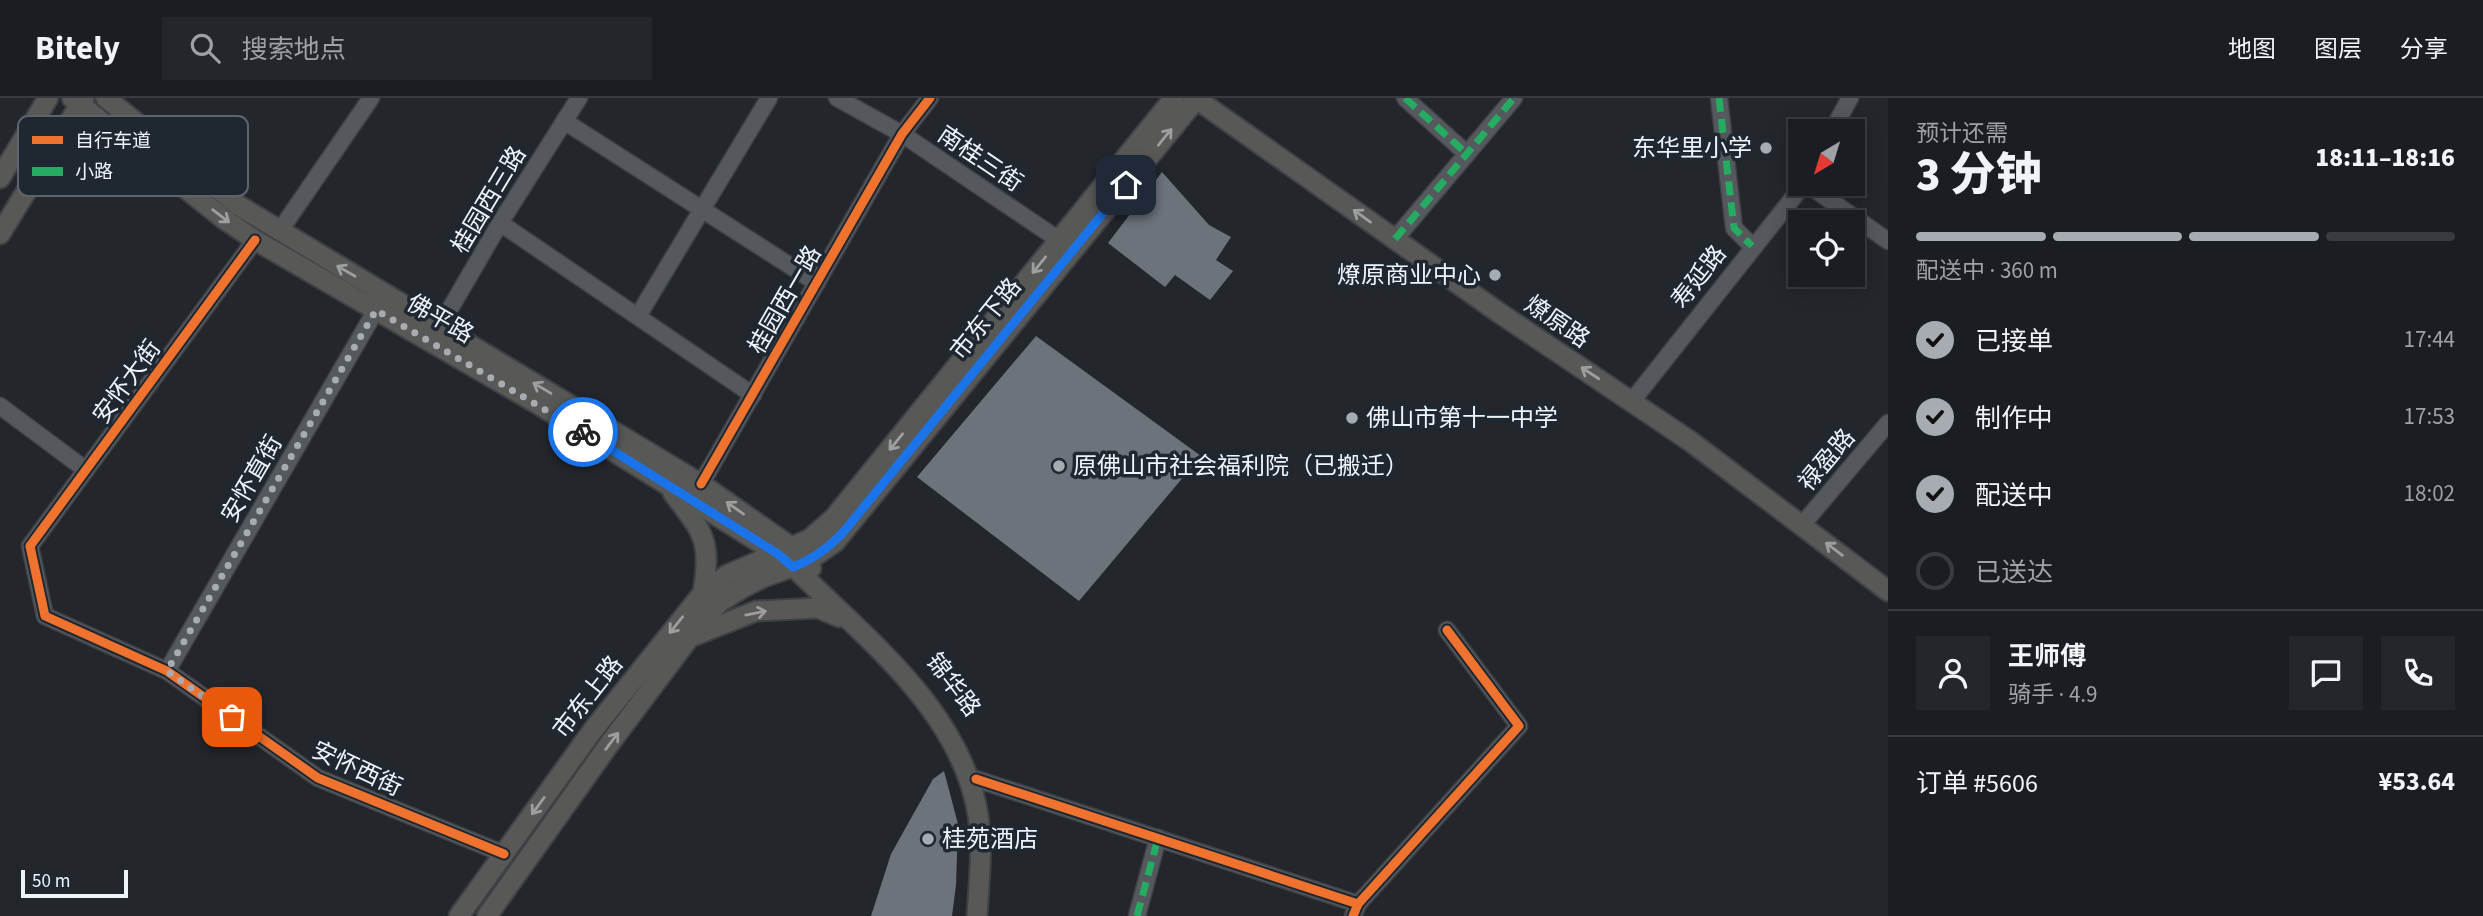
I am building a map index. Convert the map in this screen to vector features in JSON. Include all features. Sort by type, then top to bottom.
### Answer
[{"type":"main road","points":[[37,116],[48,98]]},
{"type":"main road","name":"佛平路","points":[[106,98],[128,116]]},
{"type":"main road","name":"市东下路","points":[[784,550],[821,531],[834,518],[1174,98]]},
{"type":"main road","name":"市东下路","points":[[800,565],[835,542],[1196,98]]},
{"type":"main road","name":"燎原路","points":[[1196,98],[1395,239],[1690,441],[1888,591]]},
{"type":"main road","points":[[69,116],[78,100]]},
{"type":"main road","name":"佛平路","points":[[78,100],[98,116]]},
{"type":"main road","points":[[0,178],[18,148]]},
{"type":"main road","points":[[0,234],[22,196]]},
{"type":"main road","name":"佛平路","points":[[196,196],[254,240],[538,404],[666,484],[784,550]]},
{"type":"main road","name":"佛平路","points":[[226,196],[279,232],[701,484],[800,565]]},
{"type":"main road","points":[[666,484],[702,531],[707,545],[708,562],[703,593]]},
{"type":"main road","name":"市东上路","points":[[459,916],[593,730],[703,593],[727,575],[784,550]]},
{"type":"main road","name":"锦华路","points":[[800,565],[850,623],[931,705],[958,750],[978,814],[980,862],[977,916]]},
{"type":"main road","name":"锦华路","points":[[800,565],[937,697],[963,739],[988,817],[989,916]]},
{"type":"main road","name":"市东上路","points":[[487,916],[610,743],[701,622],[720,602],[764,577],[800,565]]},
{"type":"main road","points":[[692,636],[756,611],[787,608],[818,608],[850,623]]},
{"type":"street","points":[[279,232],[370,98]]},
{"type":"street","name":"桂园西三路","points":[[440,326],[500,223],[579,98]]},
{"type":"street","points":[[638,316],[769,98]]},
{"type":"street","name":"南桂三街","points":[[837,98],[902,134],[1059,240]]},
{"type":"street","name":"桂园西一路","points":[[701,484],[902,134],[930,98]]},
{"type":"street","points":[[1405,98],[1467,154]]},
{"type":"street","points":[[1395,239],[1514,98]]},
{"type":"street","points":[[1719,98],[1734,228],[1752,246]]},
{"type":"street","points":[[1839,119],[1850,98]]},
{"type":"street","points":[[564,121],[817,283]]},
{"type":"street","name":"寿延路","points":[[1632,401],[1752,246],[1796,196]]},
{"type":"street","points":[[1824,196],[1888,240]]},
{"type":"street","points":[[500,223],[753,395]]},
{"type":"street","name":"安怀大街","points":[[30,546],[254,240]]},
{"type":"street","name":"安怀直街","points":[[167,671],[376,310]]},
{"type":"street","points":[[0,406],[86,470]]},
{"type":"street","name":"禄盈路","points":[[1802,525],[1888,423]]},
{"type":"street","name":"安怀西街","points":[[30,546],[45,616],[167,671],[318,778],[504,854]]},
{"type":"street","points":[[976,779],[1158,838],[1355,910],[1519,726],[1447,630]]},
{"type":"street","points":[[1137,916],[1158,838]]},
{"type":"building","points":[[1162,172],[1209,225],[1231,237],[1216,260],[1233,271],[1210,300],[1175,275],[1165,287],[1108,243]]},
{"type":"building","name":"原佛山市社会福利院（已搬迁）","points":[[1036,336],[1201,456],[1079,601],[917,477]]},
{"type":"building","name":"桂苑酒店","points":[[944,771],[958,824],[952,916],[871,916],[891,854],[933,779]]},
{"type":"marked path","points":[[1405,98],[1467,154]]},
{"type":"marked path","points":[[1395,239],[1514,98]]},
{"type":"marked path","points":[[1719,98],[1734,228],[1752,246]]},
{"type":"marked path","points":[[1137,916],[1158,838]]},
{"type":"cycle path","points":[[701,484],[902,134],[930,98]]},
{"type":"cycle path","points":[[255,240],[30,546],[45,616],[167,671],[318,778],[504,854]]},
{"type":"cycle path","points":[[1353,916],[1358,904],[1519,726],[1447,630]]},
{"type":"cycle path","points":[[976,779],[1358,904]]},
{"type":"way so far","points":[[232,717],[167,671],[376,310],[583,432]]},
{"type":"place","name":"东华里小学","points":[[1766,148]]},
{"type":"place","name":"燎原商业中心","points":[[1495,275]]},
{"type":"place","name":"佛山市第十一中学","points":[[1352,418]]},
{"type":"place","name":"原佛山市社会福利院（已搬迁）","points":[[1059,466]]},
{"type":"place","name":"桂苑酒店","points":[[928,839]]},
{"type":"route","points":[[583,432],[778,554],[793,567],[806,562],[835,542],[1126,185]]}]
